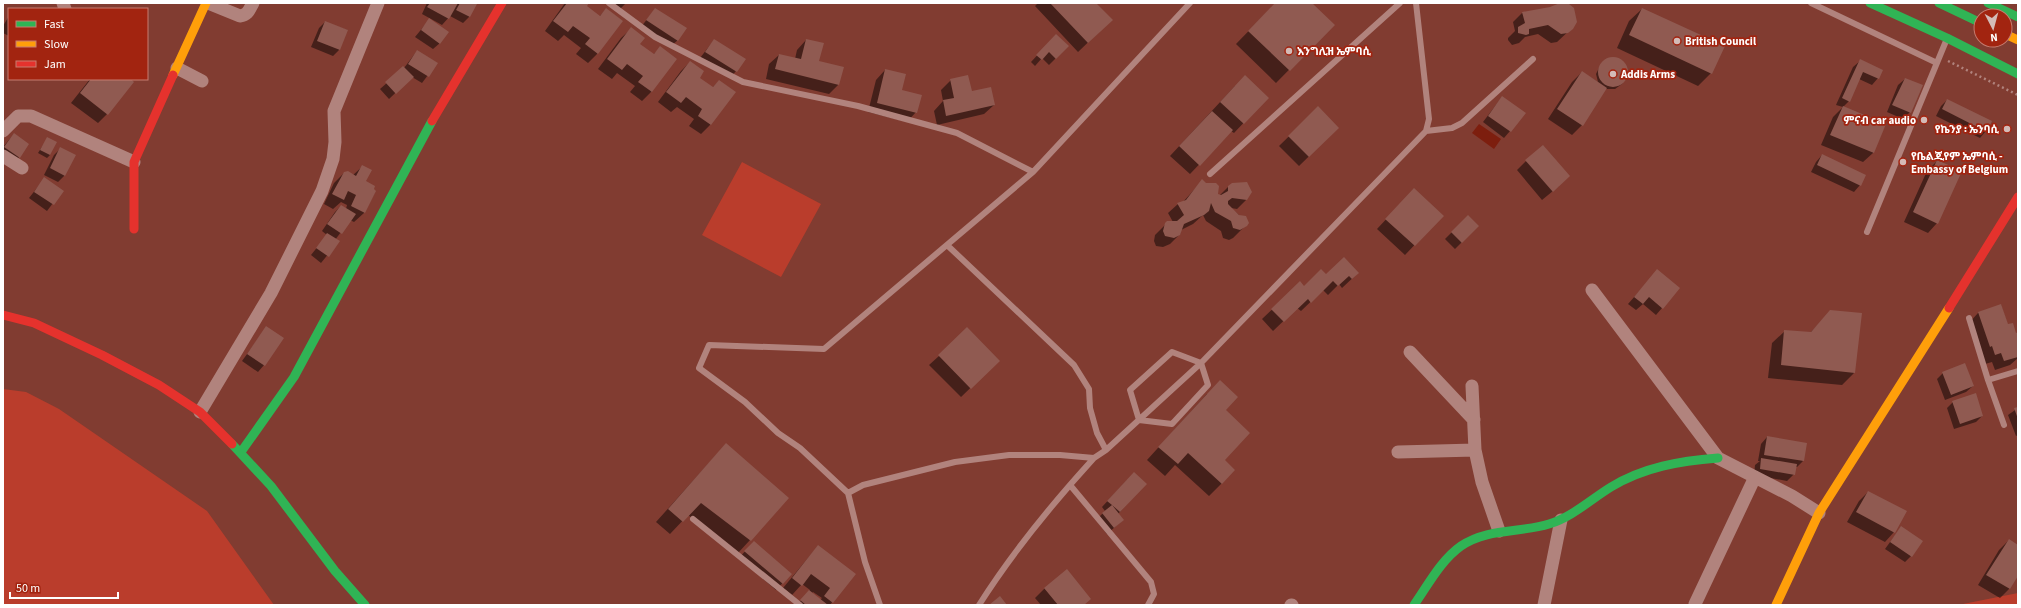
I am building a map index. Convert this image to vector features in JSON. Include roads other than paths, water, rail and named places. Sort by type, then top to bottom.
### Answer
[{"type":"street","points":[[134,229],[134,162],[207,3],[240,16],[245,15],[248,12],[253,3]]},
{"type":"street","points":[[200,412],[271,293],[322,191],[333,158],[335,142],[334,110],[378,3]]},
{"type":"street","points":[[241,452],[294,377],[417,147],[502,3]]},
{"type":"street","points":[[1870,3],[1947,38],[2018,74]]},
{"type":"street","points":[[1938,3],[1973,19]]},
{"type":"street","points":[[1988,3],[2018,17]]},
{"type":"street","points":[[177,68],[202,81]]},
{"type":"street","points":[[3,131],[18,116],[31,116],[134,162]]},
{"type":"street","points":[[3,156],[22,168]]},
{"type":"street","points":[[1776,605],[1819,513],[1902,385],[2018,197]]},
{"type":"street","points":[[1592,290],[1718,458],[1819,513]]},
{"type":"street","points":[[3,315],[34,323],[102,355],[159,385],[200,412],[241,452],[271,486],[335,571],[365,605]]},
{"type":"street","points":[[1410,352],[1474,420]]},
{"type":"street","points":[[1472,386],[1475,450],[1482,482],[1499,532]]},
{"type":"street","points":[[1398,452],[1475,450]]},
{"type":"street","points":[[1414,605],[1453,553],[1473,540],[1499,532],[1538,527],[1561,520],[1612,487],[1647,470],[1683,460],[1718,458]]},
{"type":"street","points":[[1695,604],[1755,477]]},
{"type":"street","points":[[1544,605],[1561,520]]},
{"type":"lane","points":[[609,3],[655,38],[743,82],[858,106],[957,133],[1033,172]]},
{"type":"lane","points":[[880,605],[865,562],[848,493],[800,448],[778,433],[745,402],[700,368],[709,345],[824,349],[1033,172],[1190,3]]},
{"type":"lane","points":[[1210,174],[1400,3]]},
{"type":"lane","points":[[979,605],[997,577],[1070,485],[1094,458],[1106,450],[1200,363],[1426,131],[1429,119],[1416,3]]},
{"type":"lane","points":[[1811,3],[1937,63]]},
{"type":"lane","points":[[1867,232],[1947,38]]},
{"type":"lane","points":[[1426,131],[1452,128],[1462,123],[1533,59]]},
{"type":"lane","points":[[947,245],[1074,365],[1089,389],[1090,408],[1098,433],[1106,450]]},
{"type":"lane","points":[[1969,318],[1988,380],[2004,425]]},
{"type":"lane","points":[[1172,352],[1200,363],[1208,385],[1172,424],[1139,420],[1130,390],[1172,352]]},
{"type":"lane","points":[[1988,380],[2018,371]]},
{"type":"lane","points":[[848,493],[863,485],[955,462],[1009,455],[1060,455],[1094,458]]},
{"type":"lane","points":[[1070,485],[1151,582],[1154,594],[1148,605]]},
{"type":"lane","points":[[693,519],[800,605]]},
{"type":"place","name":"British Council","points":[[1677,41]]},
{"type":"place","name":"እንግሊዝ ኤምባሲ","points":[[1289,51]]},
{"type":"place","name":"Addis Arms","points":[[1613,74]]},
{"type":"place","name":"ምናብ car audio","points":[[1924,120]]},
{"type":"place","name":"የኬንያ ፡ ኤንባሲ","points":[[2007,129]]},
{"type":"place","name":"የቤልጂየም ኤምባሲ - Embassy of Belgium","points":[[1903,162]]}]
